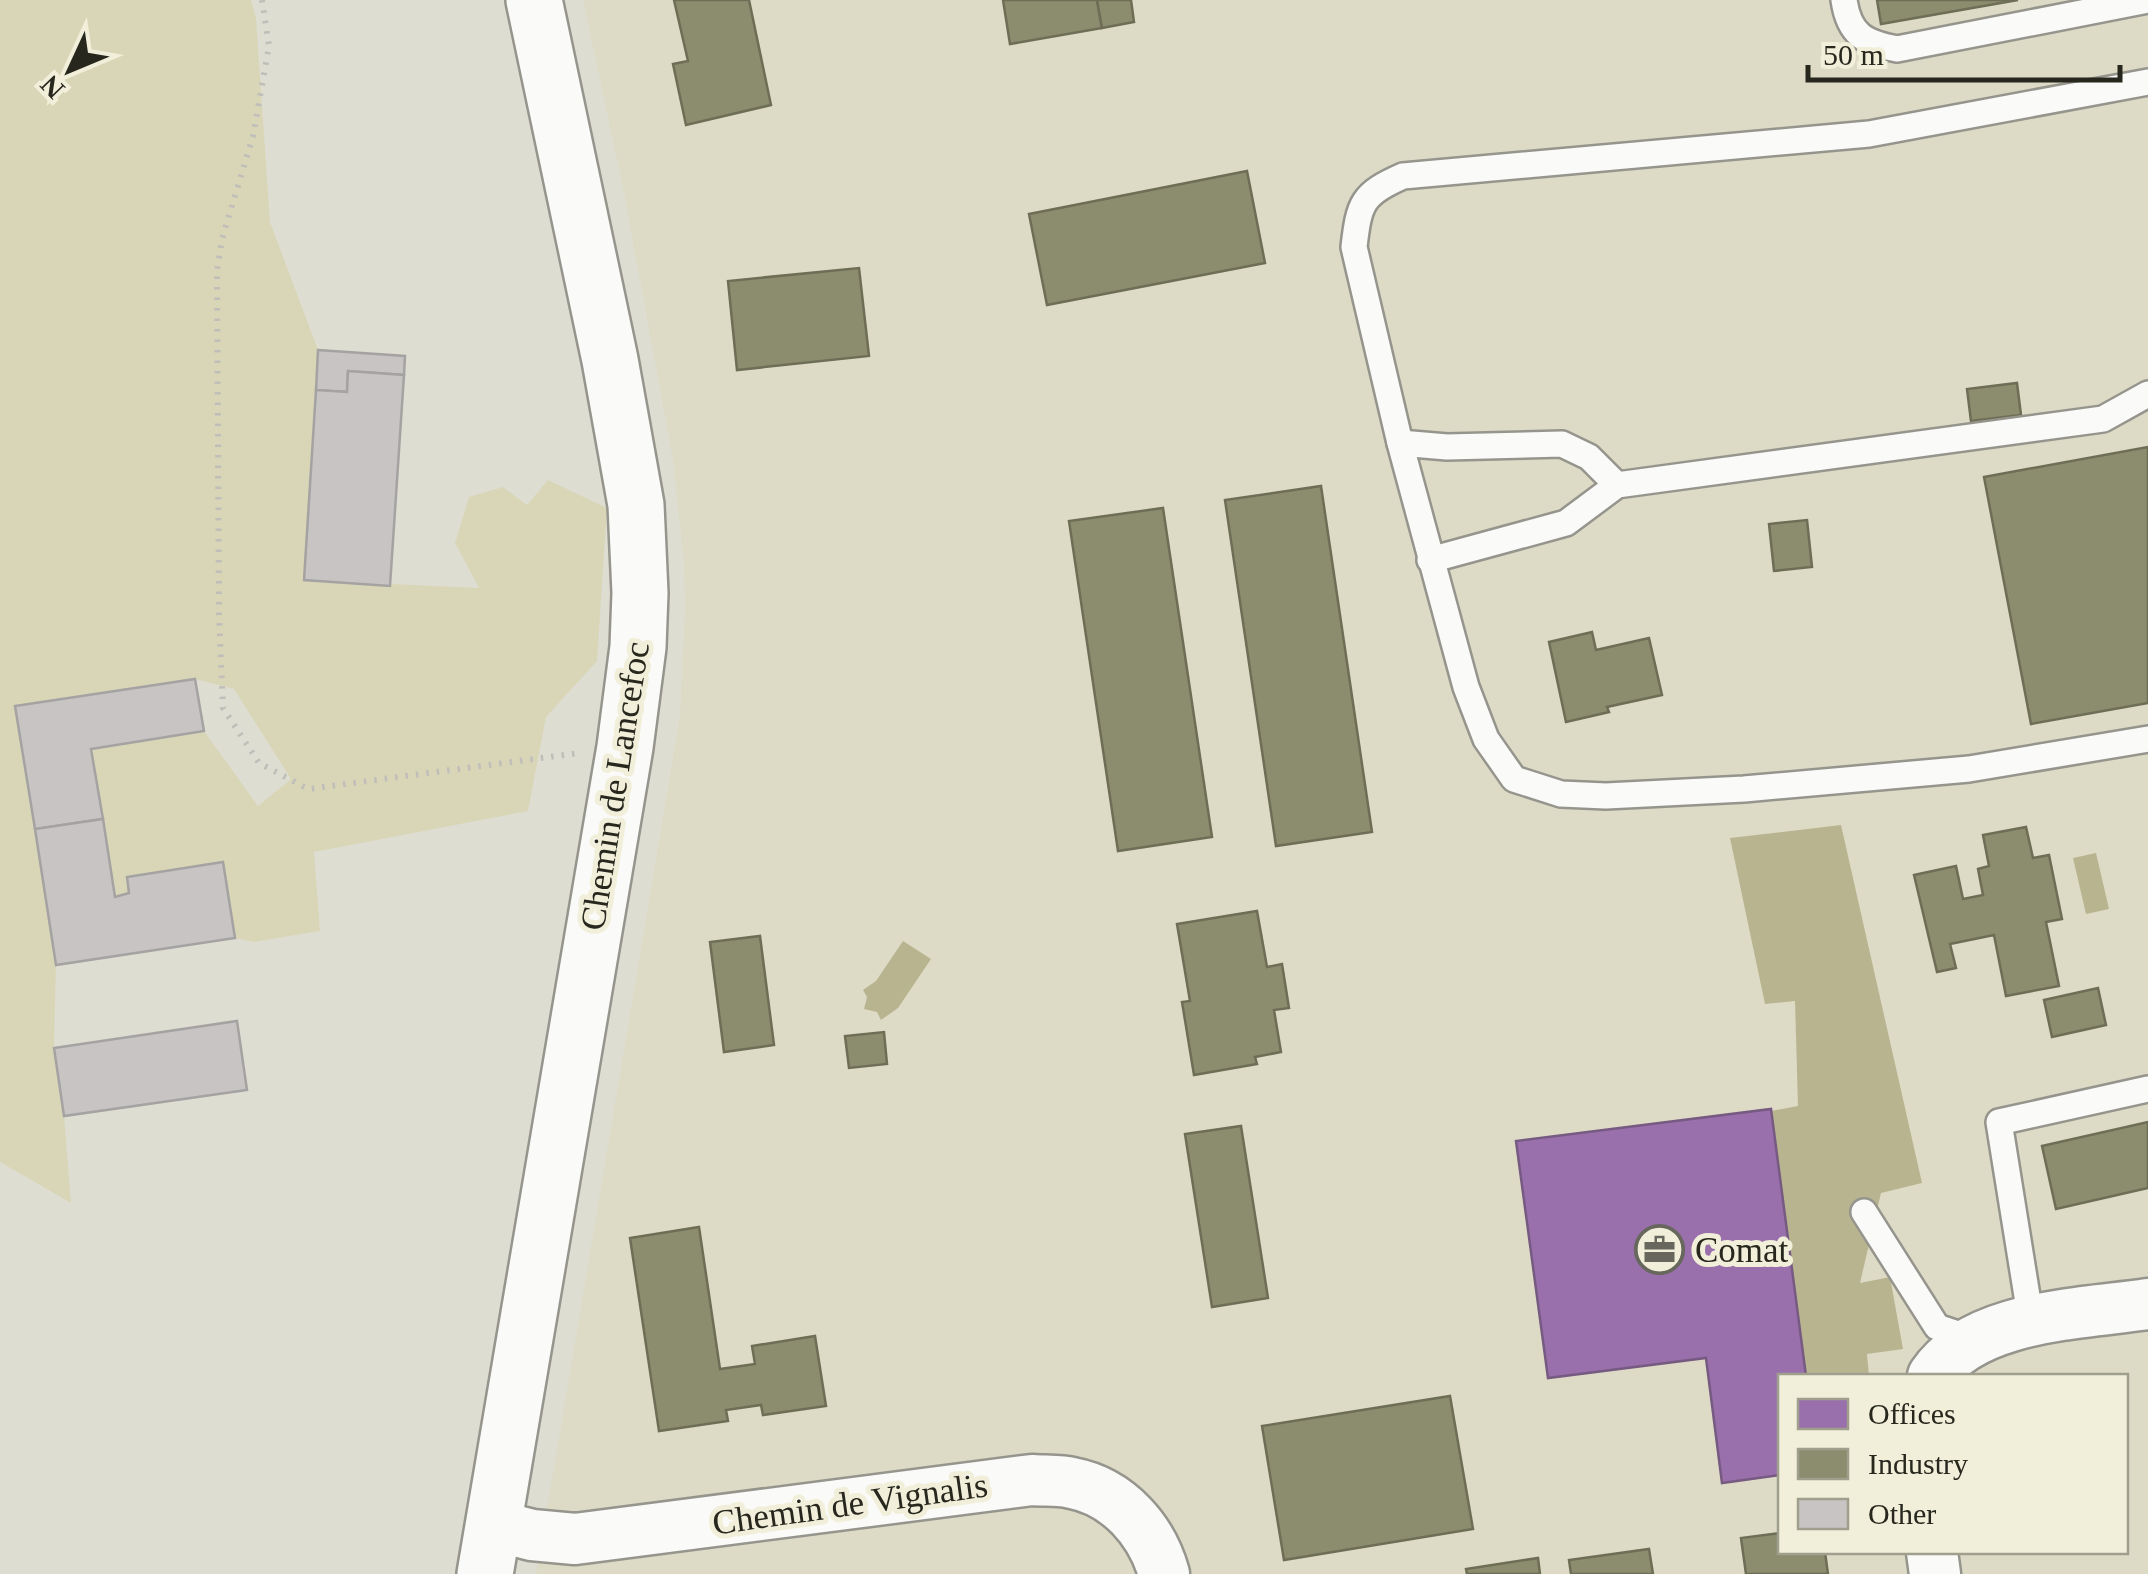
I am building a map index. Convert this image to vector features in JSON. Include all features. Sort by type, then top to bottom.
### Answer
[{"type":"street","name":"Chemin de Lancefoc","points":[[489,1549],[625,747],[638,646],[640,593],[636,505],[610,360],[534,0]]},
{"type":"street","points":[[1934,1374],[1944,1360],[1974,1339],[2031,1321],[2148,1304]]},
{"type":"street","name":"Chemin de Vignalis","points":[[489,1549],[532,1535],[575,1540],[1032,1480],[1074,1482],[1105,1496],[1133,1516],[1156,1548],[1164,1574]]},
{"type":"lane","points":[[1844,0],[1856,32],[1871,44],[1897,50],[2148,0]]},
{"type":"lane","points":[[2148,82],[1869,134],[1403,176],[1373,190],[1358,216],[1354,247],[1400,444],[1466,688],[1486,739],[1514,779],[1561,794],[1606,796],[1744,789],[1969,768],[2148,739]]},
{"type":"lane","points":[[1430,560],[1566,523],[1618,486],[2103,419],[2148,394]]},
{"type":"lane","points":[[1400,444],[1448,448],[1562,444],[1589,457],[1618,486]]},
{"type":"lane","points":[[2031,1321],[1999,1122],[2148,1089]]},
{"type":"lane","points":[[1864,1212],[1936,1327],[1974,1339]]},
{"type":"path","points":[[262,0],[269,46],[252,136],[217,270],[223,708],[259,763],[308,788],[625,747]]},
{"type":"shaded area","points":[[0,0],[251,0],[256,18],[270,222],[318,350],[304,580],[479,588],[455,543],[469,497],[503,487],[527,505],[548,480],[607,508],[597,661],[546,717],[528,811],[314,852],[320,931],[254,942],[235,938],[223,863],[115,897],[91,749],[204,731],[258,806],[291,779],[234,689],[195,679],[16,706],[56,965],[54,1048],[71,1203],[0,1162]]},
{"type":"shaded area","points":[[583,0],[2148,0],[2148,1574],[536,1574],[680,716],[684,563],[673,460],[623,188]]},
{"type":"shaded area","points":[[1841,825],[1922,1183],[1881,1193],[1860,1283],[1890,1277],[1903,1349],[1867,1354],[1869,1374],[1806,1374],[1771,1111],[1798,1106],[1795,1001],[1765,1004],[1730,838]]},
{"type":"shaded area","points":[[2096,853],[2109,909],[2086,914],[2073,858]]},
{"type":"shaded area","points":[[903,941],[931,959],[898,1008],[881,1020],[877,1012],[864,1009],[867,997],[863,990],[876,981]]},
{"type":"building: Offices","name":"Comat","points":[[1771,1109],[1806,1374],[1778,1374],[1778,1475],[1722,1483],[1706,1358],[1548,1378],[1516,1141]]},
{"type":"building: Industry","points":[[674,0],[749,0],[771,105],[686,125],[673,64],[688,61]]},
{"type":"building: Industry","points":[[1003,0],[1097,0],[1102,28],[1010,44]]},
{"type":"building: Industry","points":[[1097,0],[1131,0],[1134,22],[1102,28]]},
{"type":"building: Industry","points":[[1877,0],[2018,0],[1881,24]]},
{"type":"building: Industry","points":[[1247,171],[1265,263],[1047,305],[1029,214]]},
{"type":"building: Industry","points":[[859,268],[869,356],[737,370],[728,281]]},
{"type":"building: Industry","points":[[2017,383],[2021,415],[1971,421],[1967,389]]},
{"type":"building: Industry","points":[[2148,447],[2148,703],[2031,724],[1984,477]]},
{"type":"building: Industry","points":[[1321,486],[1372,832],[1276,846],[1225,500]]},
{"type":"building: Industry","points":[[1163,508],[1212,837],[1118,851],[1069,521]]},
{"type":"building: Industry","points":[[1807,520],[1812,567],[1774,571],[1769,524]]},
{"type":"building: Industry","points":[[1592,632],[1596,650],[1649,638],[1662,695],[1607,707],[1609,712],[1566,722],[1549,642]]},
{"type":"building: Industry","points":[[2026,827],[2033,858],[2049,855],[2062,919],[2046,922],[2059,986],[2006,996],[1994,935],[1950,944],[1956,968],[1937,972],[1914,875],[1956,866],[1963,899],[1983,895],[1978,869],[1989,866],[1983,835]]},
{"type":"building: Industry","points":[[1257,911],[1267,967],[1282,964],[1289,1008],[1274,1010],[1281,1052],[1255,1057],[1257,1064],[1194,1075],[1182,1002],[1190,1001],[1177,924]]},
{"type":"building: Industry","points":[[760,936],[774,1045],[724,1052],[710,942]]},
{"type":"building: Industry","points":[[2098,988],[2106,1025],[2052,1037],[2044,1000]]},
{"type":"building: Industry","points":[[884,1032],[887,1064],[849,1068],[845,1036]]},
{"type":"building: Industry","points":[[2148,1122],[2148,1188],[2056,1209],[2042,1146]]},
{"type":"building: Industry","points":[[1241,1126],[1268,1298],[1212,1307],[1185,1134]]},
{"type":"building: Industry","points":[[699,1227],[720,1369],[755,1364],[752,1346],[815,1336],[826,1406],[763,1415],[761,1405],[726,1410],[728,1421],[659,1431],[630,1238]]},
{"type":"building: Industry","points":[[1450,1396],[1473,1529],[1284,1560],[1262,1426]]},
{"type":"building: Industry","points":[[1778,1533],[1778,1554],[1825,1554],[1828,1574],[1746,1574],[1741,1538]]},
{"type":"building: Industry","points":[[1649,1549],[1653,1574],[1571,1574],[1569,1560]]},
{"type":"building: Industry","points":[[1538,1558],[1540,1574],[1467,1574],[1466,1569]]},
{"type":"building: Other","points":[[318,350],[405,356],[404,375],[348,371],[347,392],[316,390]]},
{"type":"building: Other","points":[[348,371],[404,375],[390,586],[304,580],[316,390],[347,392]]},
{"type":"building: Other","points":[[195,679],[204,731],[91,749],[103,819],[35,829],[15,706]]},
{"type":"building: Other","points":[[103,819],[115,897],[129,893],[127,877],[223,862],[235,938],[56,965],[35,829]]},
{"type":"building: Other","points":[[237,1021],[247,1090],[64,1116],[54,1048]]},
{"type":"place","name":"Comat","points":[[1660,1250]]}]
